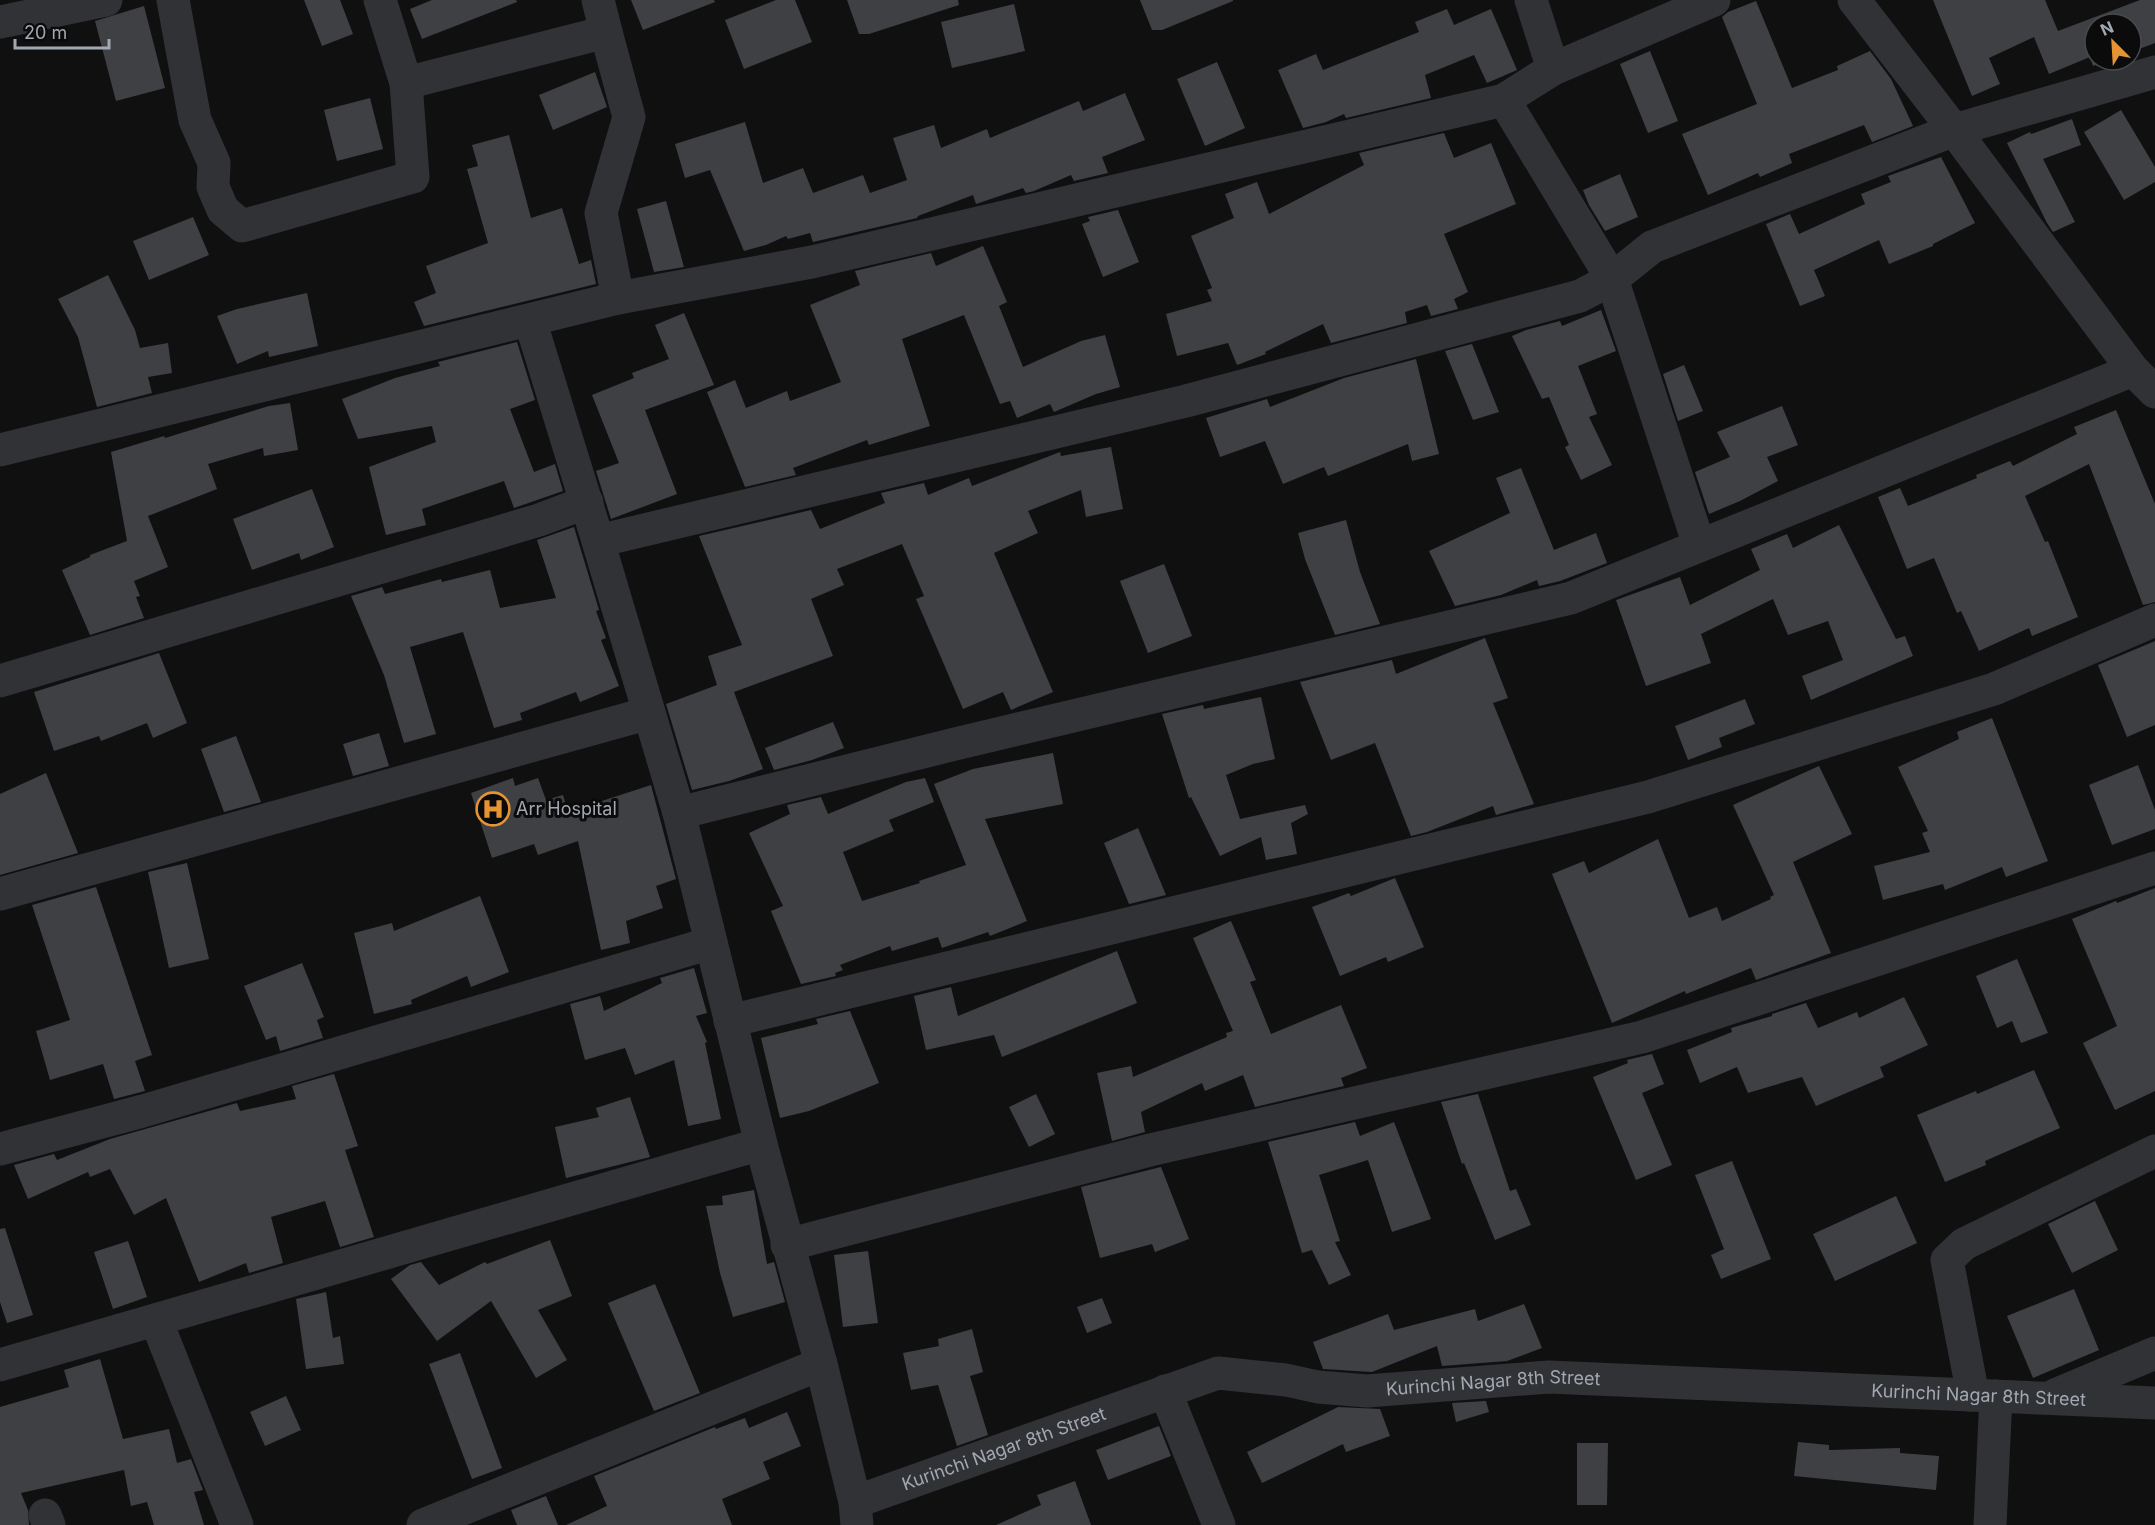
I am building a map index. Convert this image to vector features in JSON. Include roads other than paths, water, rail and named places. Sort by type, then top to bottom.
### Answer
[{"type":"street","points":[[0,22],[106,0]]},
{"type":"street","points":[[173,0],[195,120],[214,163],[213,187],[223,210],[242,226],[413,177],[406,83],[380,0]]},
{"type":"street","points":[[598,0],[629,117],[601,213],[618,298]]},
{"type":"street","points":[[1531,0],[1553,69]]},
{"type":"street","points":[[0,450],[618,298],[812,262],[1504,100],[1553,69],[1714,0]]},
{"type":"street","points":[[679,813],[978,739],[1571,598],[1699,545],[2144,381],[1854,0]]},
{"type":"street","points":[[406,83],[606,32]]},
{"type":"street","points":[[598,541],[1185,401],[1580,296],[1612,279],[1652,247],[1954,130],[2155,72]]},
{"type":"street","points":[[1504,100],[1612,279],[1699,545]]},
{"type":"street","points":[[530,320],[587,502],[679,813],[760,1144],[821,1364],[856,1513]]},
{"type":"street","points":[[0,681],[539,520],[587,502]]},
{"type":"street","points":[[730,1020],[1648,797],[1994,689],[2155,620]]},
{"type":"street","points":[[0,894],[649,713]]},
{"type":"street","points":[[787,1245],[1150,1150],[1642,1037],[2155,868]]},
{"type":"street","points":[[0,1149],[154,1107],[711,943]]},
{"type":"street","points":[[0,1365],[760,1144]]},
{"type":"street","points":[[1990,1525],[1983,1396],[1973,1395],[1947,1260],[1964,1244],[2155,1151]]},
{"type":"street","points":[[156,1320],[237,1525]]},
{"type":"street","points":[[2048,1398],[2155,1353]]},
{"type":"street","points":[[423,1525],[821,1364]]},
{"type":"street","name":"Kurinchi Nagar 8th Street","points":[[856,1513],[1166,1391],[1218,1373],[1286,1380],[1318,1387],[1367,1391],[1550,1377],[2155,1403]]},
{"type":"street","points":[[1166,1391],[1219,1525]]},
{"type":"place","name":"Arr Hospital","points":[[493,809]]}]
